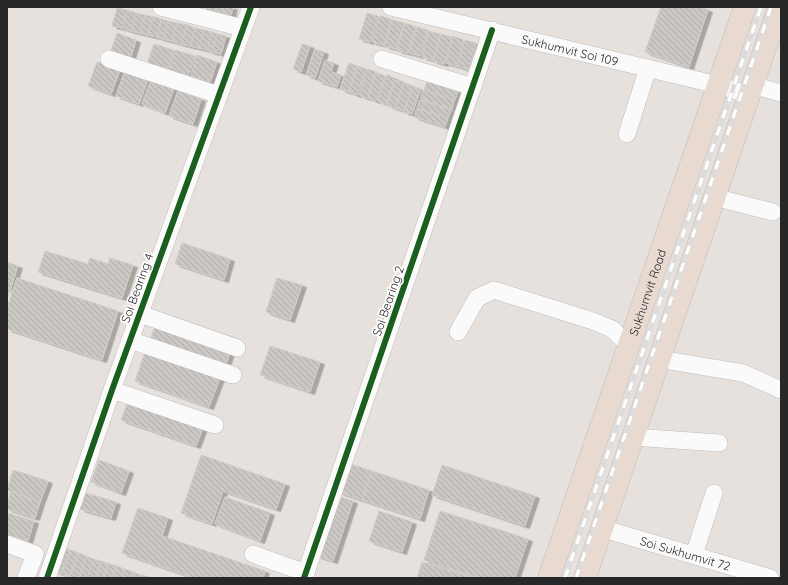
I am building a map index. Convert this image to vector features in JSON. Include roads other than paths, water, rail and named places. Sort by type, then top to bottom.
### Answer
[{"type":"highway","name":"Sukhumvit Road","points":[[549,578],[745,7]]},
{"type":"highway","points":[[585,578],[779,7]]},
{"type":"street","points":[[161,7],[243,28]]},
{"type":"street","name":"Soi Bearing 4","points":[[46,578],[112,390],[251,7]]},
{"type":"street","name":"Sukhumvit Soi 109","points":[[391,7],[718,85],[781,93]]},
{"type":"street","name":"Soi Bearing 2","points":[[305,576],[492,30]]},
{"type":"street","points":[[109,59],[220,95]]},
{"type":"street","points":[[382,59],[473,87]]},
{"type":"street","points":[[627,134],[648,68]]},
{"type":"street","points":[[714,197],[773,212]]},
{"type":"street","points":[[458,332],[477,298],[494,290],[593,321],[612,329],[629,346]]},
{"type":"street","points":[[140,314],[237,348]]},
{"type":"street","points":[[130,340],[233,375]]},
{"type":"street","points":[[659,359],[743,373],[781,390]]},
{"type":"street","points":[[112,390],[215,425]]},
{"type":"street","points":[[633,438],[719,443]]},
{"type":"street","points":[[694,555],[714,494]]},
{"type":"street","name":"Soi Sukhumvit 72","points":[[601,528],[770,578]]},
{"type":"street","points":[[7,544],[35,554],[26,578]]},
{"type":"street","points":[[253,554],[305,576]]},
{"type":"railway","points":[[565,578],[761,7]]},
{"type":"railway","points":[[576,578],[771,7]]}]
